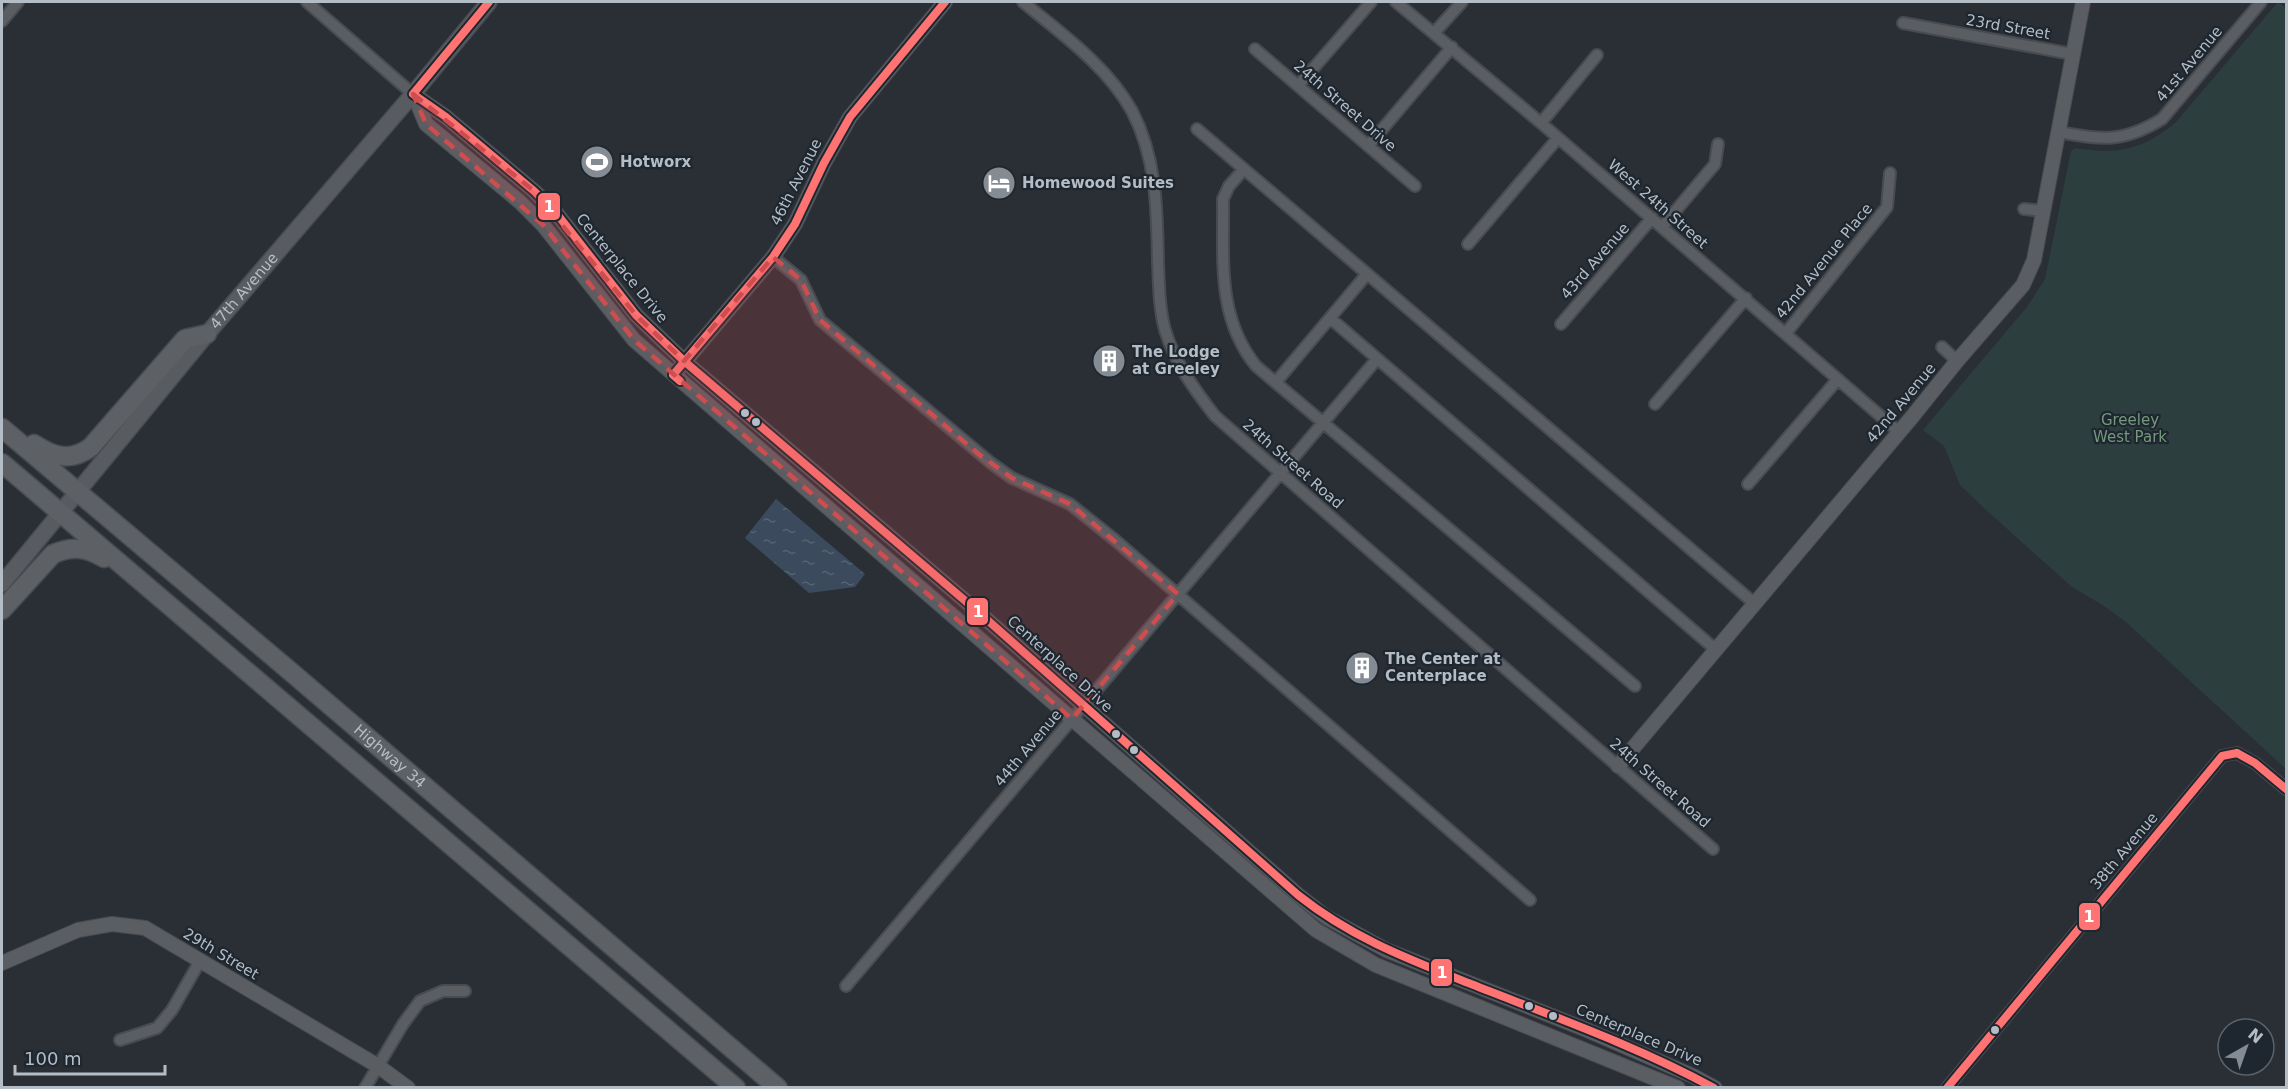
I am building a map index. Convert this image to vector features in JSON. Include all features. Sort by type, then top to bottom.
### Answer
[{"type":"highway","points":[[2,420],[47,452],[71,458],[91,447],[185,339],[207,334]]},
{"type":"highway","name":"Highway 34","points":[[2,428],[778,1088]]},
{"type":"highway","name":"Highway 34","points":[[2,463],[736,1088]]},
{"type":"highway","points":[[2,610],[53,554],[80,548],[91,550],[104,558],[178,613]]},
{"type":"main road","name":"47th Avenue","points":[[2,584],[207,334],[489,2]]},
{"type":"street","points":[[2,21],[18,2]]},
{"type":"street","name":"46th Avenue","points":[[673,375],[773,256],[795,224],[824,163],[850,117],[945,2]]},
{"type":"street","name":"24th Street Road","points":[[1023,2],[1093,62],[1115,87],[1131,111],[1144,139],[1157,197],[1159,297],[1165,328],[1176,360],[1193,388],[1215,416],[1713,849]]},
{"type":"street","points":[[1298,86],[1371,2]]},
{"type":"street","name":"West 24th Street","points":[[1396,2],[1452,47],[1746,298],[1899,432]]},
{"type":"street","points":[[1434,33],[1462,2]]},
{"type":"street","name":"42nd Avenue","points":[[1618,766],[2023,285],[2034,260],[2083,2]]},
{"type":"street","name":"41st Avenue","points":[[2059,132],[2114,139],[2142,131],[2162,119],[2261,2]]},
{"type":"street","name":"Centerplace Drive","points":[[311,5],[333,27],[413,94],[446,117],[549,206],[593,257],[636,315],[684,362],[913,555],[1298,895],[1326,917],[1386,950],[1582,1028],[1693,1076],[1715,1088]]},
{"type":"street","name":"23rd Street","points":[[1903,23],[2072,54]]},
{"type":"street","points":[[1368,146],[1452,47]]},
{"type":"street","name":"24th Street Drive","points":[[1255,49],[1415,186]]},
{"type":"street","points":[[1541,123],[1597,55]]},
{"type":"street","name":"Centerplace Drive","points":[[413,94],[426,124],[520,202],[543,225],[634,340],[1316,930],[1376,965],[1678,1088]]},
{"type":"street","points":[[1197,129],[1754,603]]},
{"type":"street","points":[[1468,244],[1558,138]]},
{"type":"street","points":[[1662,227],[1715,164],[1718,144]]},
{"type":"street","points":[[1244,169],[1229,186],[1223,199],[1225,294],[1236,336],[1257,366],[1635,686]]},
{"type":"street","name":"42nd Avenue Place","points":[[1786,333],[1887,207],[1890,173]]},
{"type":"street","points":[[2024,209],[2043,211]]},
{"type":"street","name":"43rd Avenue","points":[[1561,324],[1652,218]]},
{"type":"street","points":[[773,256],[801,280],[820,320],[980,455],[1012,478],[1070,504],[1115,540],[1530,900]]},
{"type":"street","points":[[1276,382],[1367,274]]},
{"type":"street","points":[[1655,404],[1746,298]]},
{"type":"street","points":[[1330,318],[1715,649]]},
{"type":"street","points":[[1942,347],[1957,361]]},
{"type":"street","name":"44th Avenue","points":[[846,986],[1377,359]]},
{"type":"street","points":[[1748,484],[1838,379]]},
{"type":"street","name":"38th Avenue","points":[[1947,1088],[2222,756],[2237,753],[2255,763],[2286,789]]},
{"type":"street","name":"29th Street","points":[[2,963],[78,930],[112,924],[145,928],[378,1066],[408,1088]]},
{"type":"street","points":[[120,1040],[157,1028],[172,1010],[200,961]]},
{"type":"street","points":[[365,1088],[420,1001],[443,991],[465,991]]},
{"type":"highlighted area","points":[[413,94],[534,191],[636,315],[684,361],[773,257],[801,280],[820,320],[980,455],[1012,478],[1070,504],[1178,594],[1072,719],[634,340],[543,225],[426,124]]},
{"type":"green space","name":"Greeley West Park","points":[[2278,2],[2286,8],[2286,769],[2126,622],[2072,587],[1985,509],[1960,485],[1944,446],[1923,430],[2027,307],[2045,279],[2071,151],[2075,148],[2104,151],[2129,148],[2152,139],[2164,131],[2176,122]]},
{"type":"water","points":[[776,499],[865,574],[855,587],[809,593],[745,538]]},
{"type":"transit line","name":"1","points":[[489,2],[413,94],[446,117],[534,191],[557,214],[636,315],[684,361],[976,610],[1298,895],[1318,910],[1339,924],[1403,956],[1625,1045],[1714,1088]]},
{"type":"transit line","name":"1","points":[[680,381],[673,375],[773,257],[795,224],[824,163],[850,117],[945,2]]},
{"type":"transit line","name":"1","points":[[2237,753],[2255,763],[2286,789]]},
{"type":"transit line","name":"1","points":[[1947,1088],[2222,756],[2237,753]]},
{"type":"place","name":"Hotworx","points":[[597,162]]},
{"type":"place","name":"Homewood Suites","points":[[999,183]]},
{"type":"place","name":"The Lodge at Greeley","points":[[1109,361]]},
{"type":"place","name":"The Center at Centerplace","points":[[1362,668]]}]
